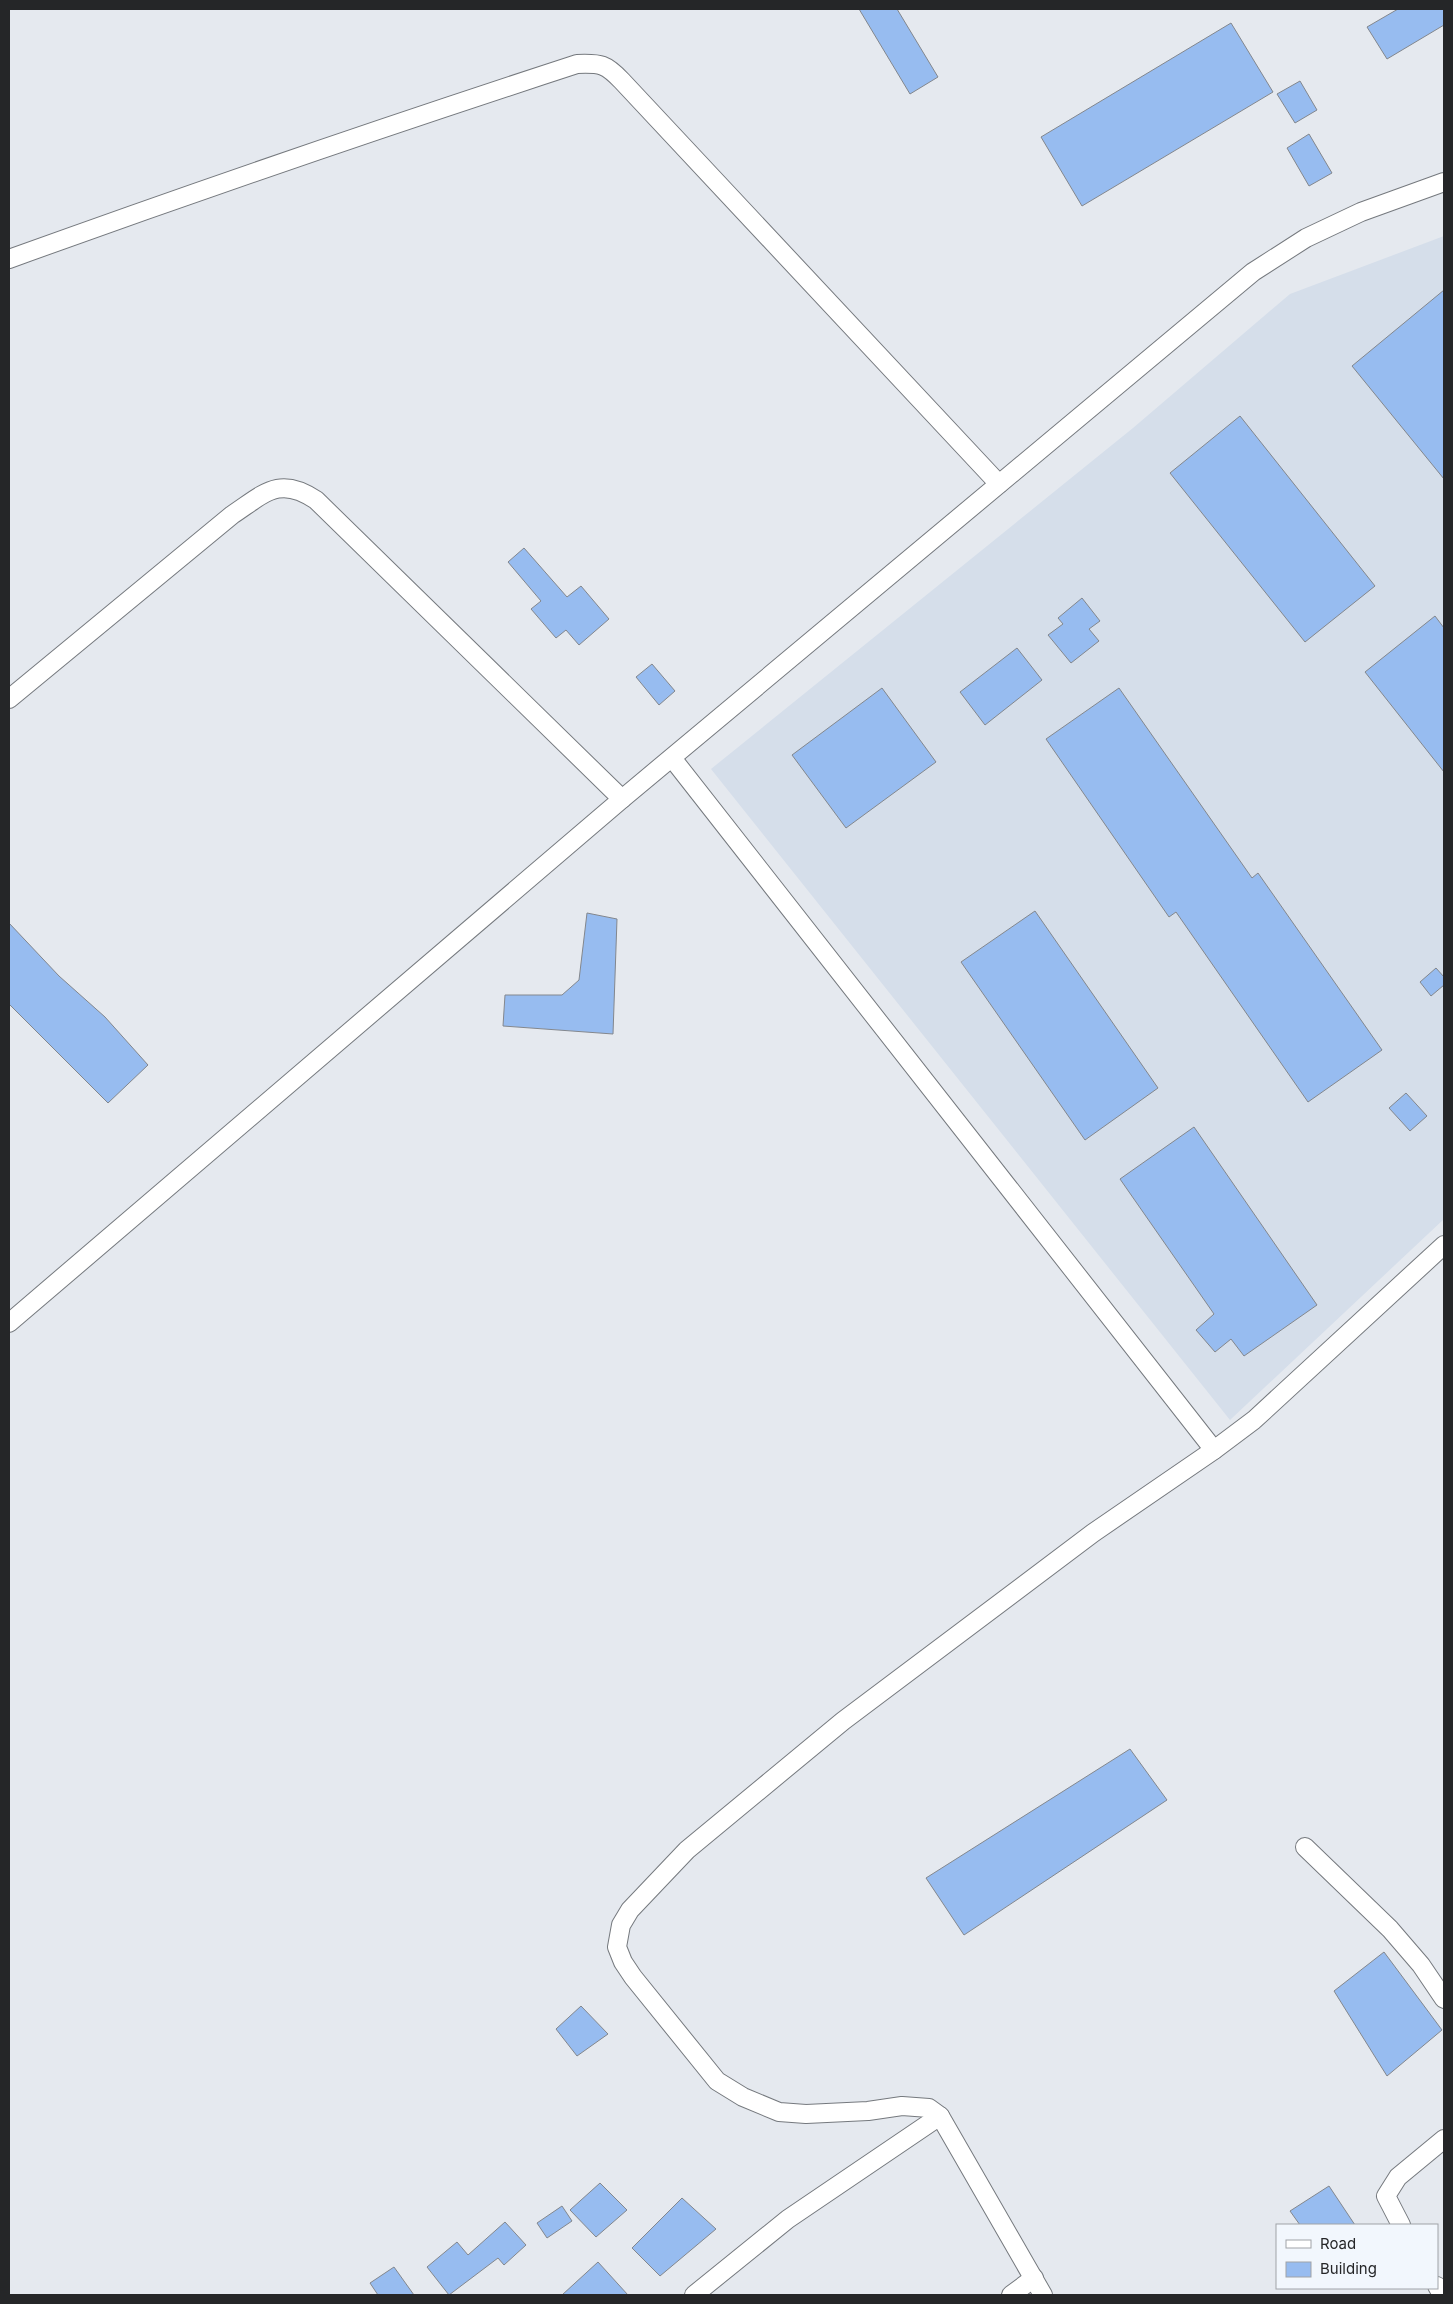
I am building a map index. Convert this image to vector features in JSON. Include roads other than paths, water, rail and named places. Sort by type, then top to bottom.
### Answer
[{"type":"street","points":[[9,259],[431,111],[578,64],[598,63],[610,69],[622,81],[998,484]]},
{"type":"street","points":[[9,1323],[622,800],[1253,272],[1306,238],[1337,223],[1361,212],[1444,182]]},
{"type":"street","points":[[9,699],[232,515],[268,491],[287,487],[301,489],[316,500],[622,800]]},
{"type":"street","points":[[672,758],[1214,1450]]},
{"type":"street","points":[[1043,2295],[940,2116],[929,2108],[902,2106],[806,2114],[779,2112],[743,2098],[717,2081],[632,1977],[617,1947],[621,1925],[630,1910],[687,1850],[842,1721],[1093,1533],[1214,1450],[1254,1420],[1444,1245]]},
{"type":"street","points":[[1305,1847],[1390,1929],[1421,1965],[1444,1999]]},
{"type":"street","points":[[694,2295],[788,2219],[940,2116]]},
{"type":"street","points":[[1400,2224],[1386,2196],[1398,2177],[1444,2139]]},
{"type":"street","points":[[1011,2295],[1034,2278]]}]
